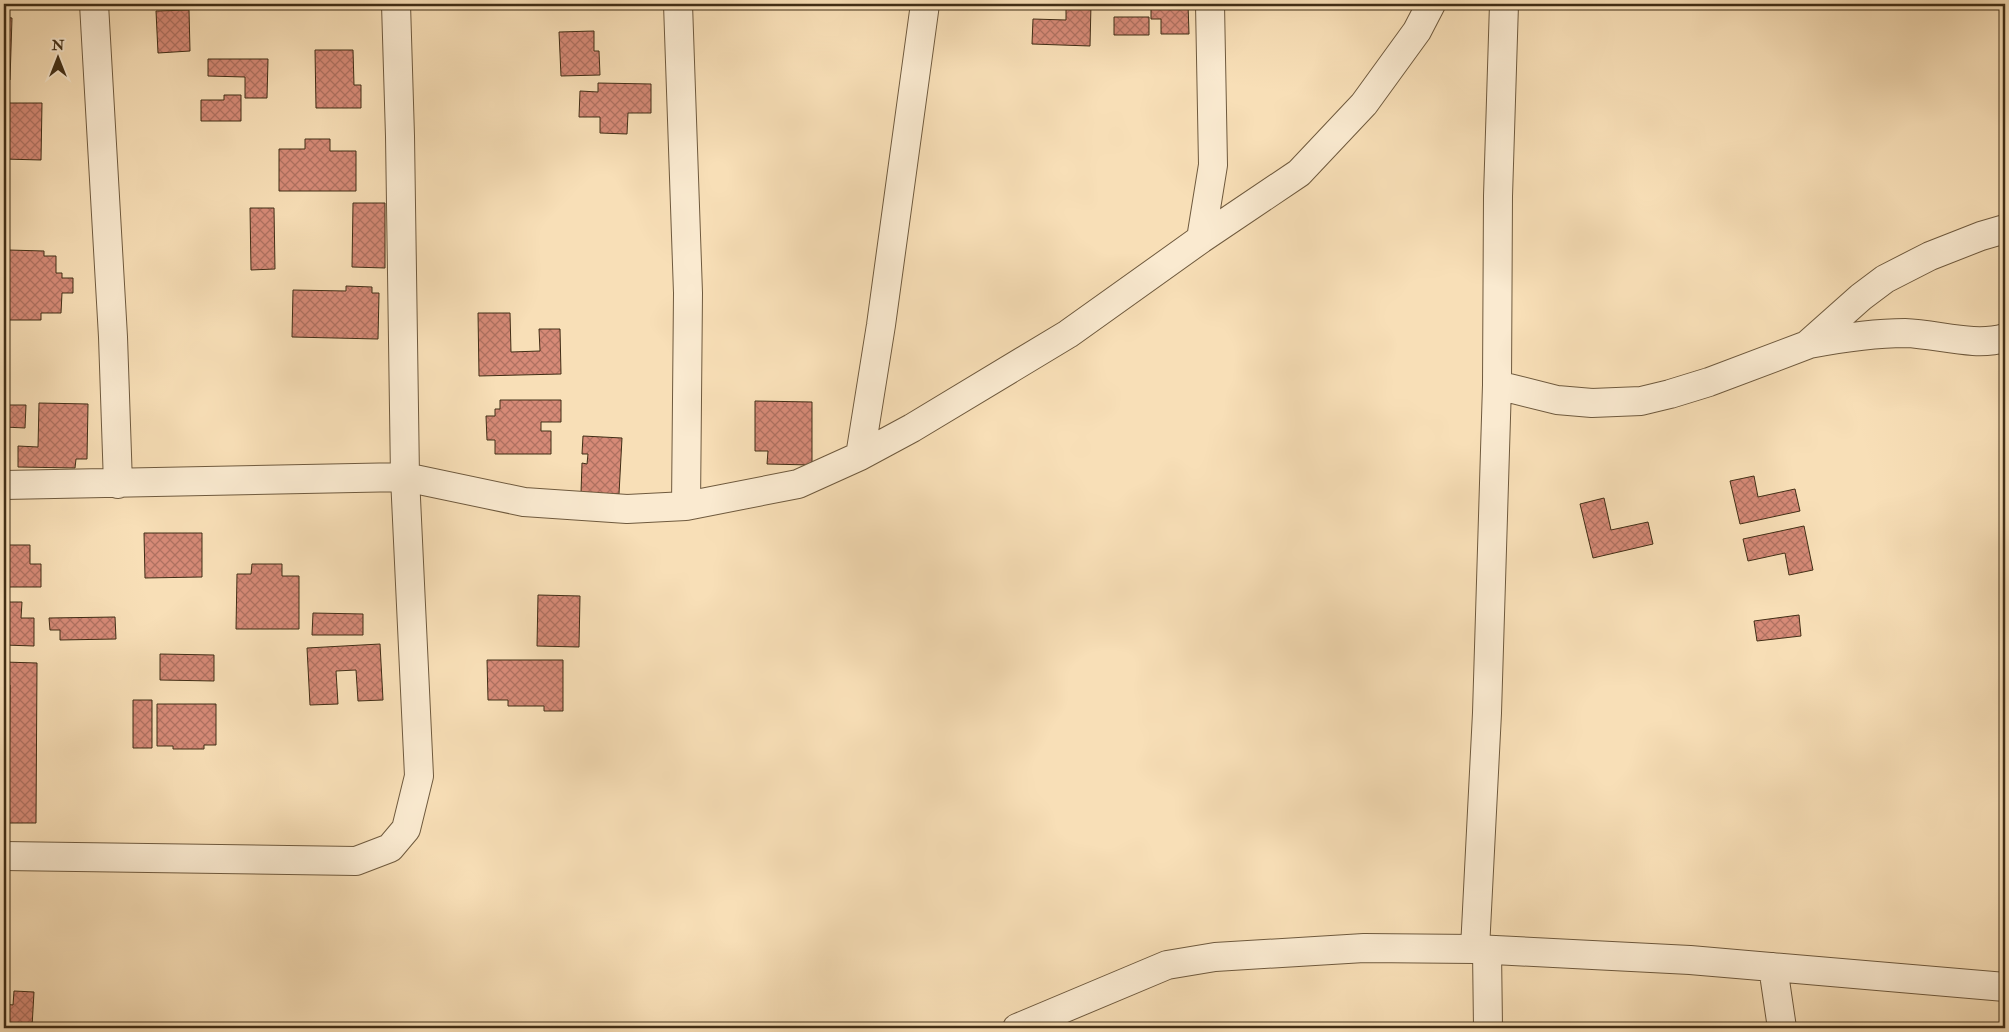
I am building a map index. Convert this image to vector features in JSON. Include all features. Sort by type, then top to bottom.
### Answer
[{"type":"street","points":[[94,4],[113,337],[118,484]]},
{"type":"street","points":[[4,856],[356,861],[390,848],[406,829],[420,776],[405,477],[396,4]]},
{"type":"street","points":[[678,4],[688,293],[686,506]]},
{"type":"street","points":[[860,456],[881,325],[925,4]]},
{"type":"street","points":[[1201,239],[1213,165],[1210,4]]},
{"type":"street","points":[[4,486],[405,477],[524,502],[627,509],[686,506],[798,484],[860,456],[991,381],[1068,334],[1201,239],[1299,173],[1364,104],[1417,31],[1431,4]]},
{"type":"street","points":[[1488,1028],[1481,949],[1497,385],[1498,196],[1504,4]]},
{"type":"street","points":[[1807,344],[1861,297],[1886,279],[1930,256],[1981,236],[2005,229]]},
{"type":"street","points":[[1497,385],[1557,400],[1592,403],[1641,401],[1709,382],[1807,344],[1864,334],[1906,333],[1985,342],[2005,338]]},
{"type":"street","points":[[1017,1028],[1166,965],[1215,957],[1364,948],[1481,949],[1690,960],[2005,987]]},
{"type":"street","points":[[1773,967],[1782,1028]]},
{"type":"building","points":[[1066,4],[1091,4],[1090,46],[1032,44],[1033,19],[1066,20]]},
{"type":"building","points":[[1151,4],[1188,4],[1189,34],[1161,34],[1161,19],[1151,19]]},
{"type":"building","points":[[189,10],[190,51],[158,53],[156,11]]},
{"type":"building","points":[[4,17],[12,18],[10,80],[4,79]]},
{"type":"building","points":[[1114,17],[1149,17],[1149,35],[1114,35]]},
{"type":"building","points":[[594,31],[594,51],[599,51],[600,75],[561,76],[559,32]]},
{"type":"building","points":[[315,50],[353,50],[354,85],[361,85],[361,108],[316,108]]},
{"type":"building","points":[[208,59],[268,59],[267,98],[245,98],[245,77],[208,76]]},
{"type":"building","points":[[598,83],[651,84],[651,113],[628,113],[627,134],[600,133],[600,117],[579,117],[580,91],[598,92]]},
{"type":"building","points":[[224,95],[241,95],[241,121],[201,121],[201,100],[224,100]]},
{"type":"building","points":[[4,103],[42,103],[41,160],[4,159]]},
{"type":"building","points":[[305,139],[330,139],[330,151],[356,151],[356,191],[279,191],[279,149],[305,149]]},
{"type":"building","points":[[353,203],[385,203],[385,268],[352,267]]},
{"type":"building","points":[[250,208],[274,208],[275,269],[251,270]]},
{"type":"building","points":[[8,250],[44,251],[44,256],[56,256],[56,273],[62,273],[62,278],[73,278],[73,293],[62,293],[61,313],[41,313],[41,320],[4,320],[4,292],[7,292]]},
{"type":"building","points":[[346,286],[372,287],[372,293],[379,293],[378,339],[292,337],[293,290],[346,291]]},
{"type":"building","points":[[478,313],[510,313],[511,352],[540,351],[539,329],[560,329],[561,374],[479,376]]},
{"type":"building","points":[[500,400],[561,400],[561,422],[541,422],[541,431],[551,431],[551,454],[495,454],[495,440],[487,440],[486,416],[495,416],[495,409],[500,409]]},
{"type":"building","points":[[755,401],[812,402],[812,465],[767,464],[768,451],[755,451]]},
{"type":"building","points":[[39,403],[88,404],[87,459],[76,459],[75,468],[18,467],[18,446],[38,447]]},
{"type":"building","points":[[4,405],[26,405],[25,428],[4,427]]},
{"type":"building","points":[[583,436],[622,438],[619,494],[581,493],[582,463],[587,464],[588,454],[582,454]]},
{"type":"building","points":[[1754,476],[1758,497],[1795,489],[1800,511],[1740,524],[1730,481]]},
{"type":"building","points":[[1604,498],[1611,530],[1648,522],[1653,544],[1593,558],[1580,504]]},
{"type":"building","points":[[1804,526],[1813,570],[1789,575],[1785,553],[1748,561],[1743,539]]},
{"type":"building","points":[[144,533],[202,533],[202,577],[145,578]]},
{"type":"building","points":[[4,545],[30,545],[30,564],[41,564],[41,587],[4,587]]},
{"type":"building","points":[[252,564],[282,564],[282,576],[299,576],[299,629],[236,629],[237,574],[251,574]]},
{"type":"building","points":[[538,595],[580,596],[579,647],[537,646]]},
{"type":"building","points":[[4,602],[22,602],[21,618],[34,618],[34,646],[4,645]]},
{"type":"building","points":[[313,613],[363,614],[363,635],[312,635]]},
{"type":"building","points":[[1799,615],[1801,636],[1757,641],[1754,621]]},
{"type":"building","points":[[115,617],[116,639],[60,640],[60,630],[50,630],[49,618]]},
{"type":"building","points":[[380,644],[383,700],[358,701],[356,670],[336,671],[338,704],[310,705],[307,648]]},
{"type":"building","points":[[160,654],[214,655],[214,681],[160,680]]},
{"type":"building","points":[[487,660],[563,660],[563,711],[544,711],[544,706],[508,706],[508,700],[488,700]]},
{"type":"building","points":[[4,662],[37,663],[36,823],[9,823],[10,685],[4,685]]},
{"type":"building","points":[[133,700],[152,700],[152,748],[133,748]]},
{"type":"building","points":[[157,704],[216,704],[216,745],[204,745],[204,749],[173,749],[173,746],[157,746]]},
{"type":"building","points":[[14,991],[34,992],[32,1027],[4,1025],[4,1004],[13,1005]]}]
